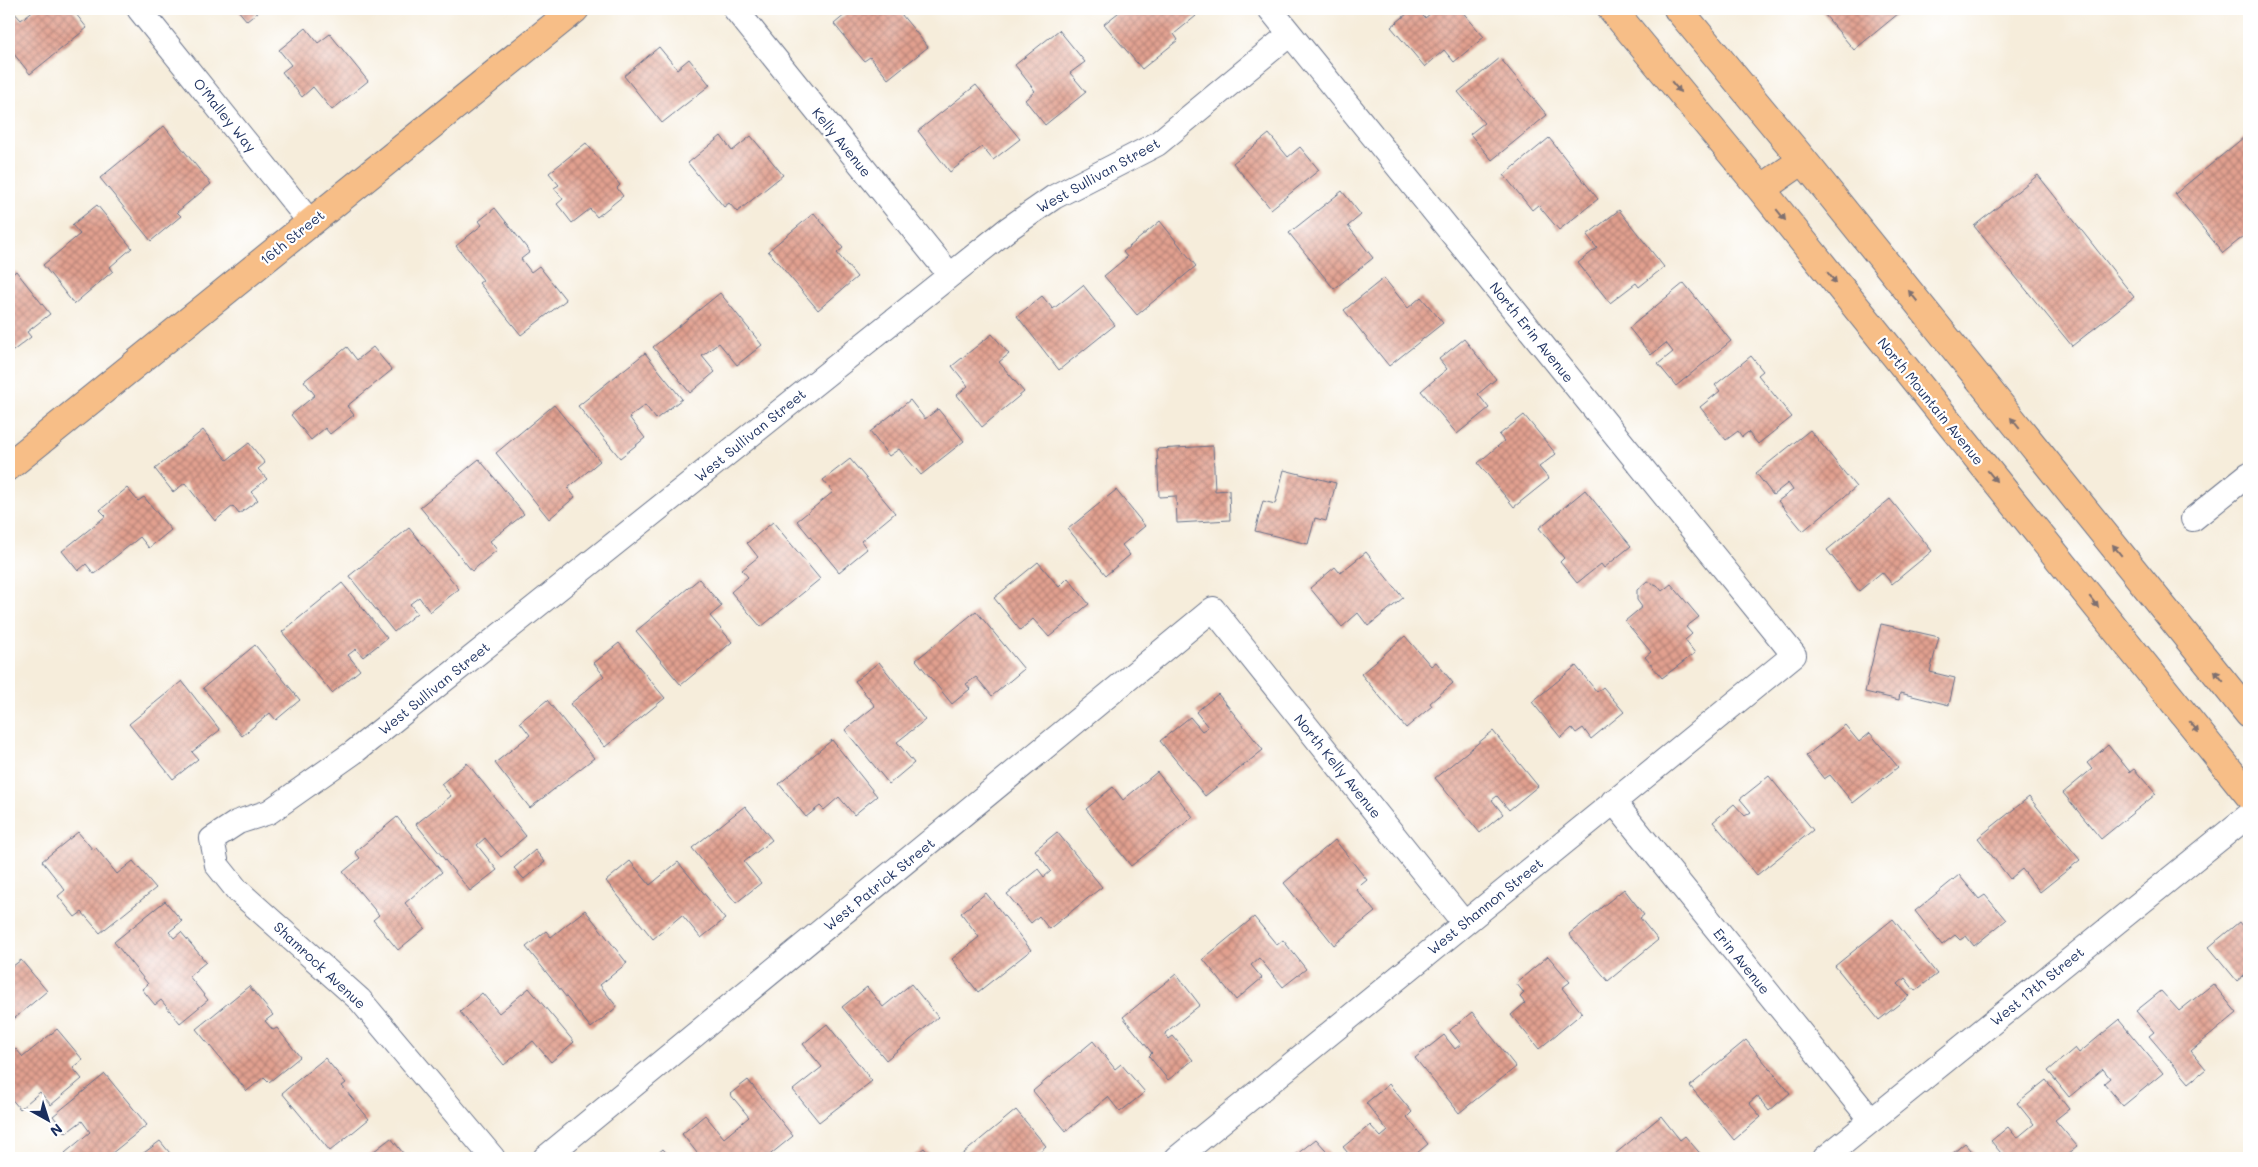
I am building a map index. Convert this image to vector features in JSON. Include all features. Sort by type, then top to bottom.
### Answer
[{"type":"main road","name":"16th Street","points":[[9,466],[575,9]]},
{"type":"main road","name":"North Mountain Avenue","points":[[1612,9],[1761,189],[2249,795]]},
{"type":"main road","points":[[1678,9],[1803,160],[2249,714]]},
{"type":"main road","points":[[1761,189],[1803,160]]},
{"type":"street","name":"O'Malley Way","points":[[139,9],[310,222]]},
{"type":"street","name":"Kelly Avenue","points":[[735,9],[950,275]]},
{"type":"street","name":"North Erin Avenue","points":[[1270,9],[1794,655]]},
{"type":"street","name":"West Sullivan Street","points":[[212,839],[238,822],[269,812],[354,752],[1008,229],[1054,197],[1157,144],[1290,34]]},
{"type":"street","points":[[2193,519],[2249,474]]},
{"type":"street","name":"North Kelly Avenue","points":[[1213,609],[1464,923]]},
{"type":"street","name":"West Patrick Street","points":[[545,1158],[1213,609]]},
{"type":"street","name":"West Shannon Street","points":[[1177,1158],[1794,655]]},
{"type":"street","name":"Erin Avenue","points":[[1613,801],[1871,1120]]},
{"type":"street","name":"West 17th Street","points":[[1825,1158],[2249,815]]},
{"type":"street","name":"Shamrock Avenue","points":[[212,839],[217,865],[237,890],[360,1000],[493,1158]]},
{"type":"building","points":[[9,9],[21,20],[35,9],[72,9],[87,28],[30,74],[9,48]]},
{"type":"building","points":[[237,9],[262,9],[247,21]]},
{"type":"building","points":[[852,9],[897,9],[928,47],[888,79],[870,57],[864,61],[834,24]]},
{"type":"building","points":[[1123,9],[1190,9],[1196,16],[1174,34],[1178,40],[1142,69],[1104,24]]},
{"type":"building","points":[[1413,9],[1417,9],[1425,18],[1436,9],[1460,9],[1484,37],[1454,62],[1444,50],[1425,67],[1391,27]]},
{"type":"building","points":[[1820,9],[1904,9],[1854,50]]},
{"type":"building","points":[[306,28],[318,43],[330,34],[368,81],[332,110],[313,87],[302,97],[282,72],[291,65],[279,50]]},
{"type":"building","points":[[1059,30],[1085,62],[1070,73],[1086,92],[1045,125],[1025,100],[1035,91],[1015,65]]},
{"type":"building","points":[[659,47],[677,69],[689,59],[710,85],[662,123],[624,76]]},
{"type":"building","points":[[1500,58],[1547,115],[1492,160],[1470,134],[1484,123],[1458,92]]},
{"type":"building","points":[[976,85],[1020,139],[993,160],[982,147],[950,172],[918,131]]},
{"type":"building","points":[[164,126],[211,184],[177,212],[181,216],[151,241],[100,178]]},
{"type":"building","points":[[2249,133],[2249,232],[2223,253],[2175,194]]},
{"type":"building","points":[[1269,134],[1288,157],[1300,147],[1319,170],[1271,209],[1233,163]]},
{"type":"building","points":[[721,136],[732,151],[751,136],[783,175],[737,212],[729,203],[724,207],[688,163]]},
{"type":"building","points":[[1549,138],[1598,199],[1559,230],[1538,205],[1532,210],[1504,175]]},
{"type":"building","points":[[586,143],[620,185],[617,188],[623,196],[597,217],[590,209],[572,223],[557,204],[563,199],[554,188],[559,185],[549,173]]},
{"type":"building","points":[[2038,175],[2134,297],[2072,346],[1974,226]]},
{"type":"building","points":[[1342,191],[1361,215],[1348,226],[1373,258],[1334,289],[1289,233]]},
{"type":"building","points":[[97,205],[132,248],[110,267],[113,271],[74,304],[43,265],[80,234],[72,225]]},
{"type":"building","points":[[495,208],[530,252],[521,259],[531,272],[539,266],[566,300],[521,335],[479,283],[483,280],[456,246],[482,225],[479,221]]},
{"type":"building","points":[[1619,210],[1664,267],[1639,287],[1636,283],[1610,303],[1578,263],[1597,248],[1587,235]]},
{"type":"building","points":[[814,213],[843,248],[837,253],[857,277],[818,310],[768,251]]},
{"type":"building","points":[[1160,221],[1196,266],[1137,315],[1104,276],[1127,257],[1123,252]]},
{"type":"building","points":[[16,271],[50,314],[27,332],[31,337],[9,354],[9,277]]},
{"type":"building","points":[[1384,278],[1408,308],[1421,297],[1443,323],[1389,366],[1344,310]]},
{"type":"building","points":[[1684,283],[1731,341],[1676,386],[1658,364],[1673,352],[1666,343],[1651,355],[1629,328]]},
{"type":"building","points":[[1083,285],[1115,325],[1059,370],[1017,316],[1042,296],[1053,309]]},
{"type":"building","points":[[720,293],[762,345],[737,365],[719,343],[702,356],[715,372],[690,393],[653,347]]},
{"type":"building","points":[[992,334],[1009,354],[999,362],[1024,392],[982,427],[957,395],[968,386],[952,366]]},
{"type":"building","points":[[1464,339],[1496,379],[1478,394],[1489,408],[1457,434],[1421,391],[1447,369],[1439,359]]},
{"type":"building","points":[[347,347],[357,360],[373,347],[392,370],[347,406],[354,415],[330,434],[325,428],[311,440],[291,415],[315,395],[304,381]]},
{"type":"building","points":[[645,353],[682,399],[656,419],[645,405],[629,417],[645,438],[620,458],[578,406]]},
{"type":"building","points":[[1751,356],[1763,371],[1758,375],[1792,417],[1758,444],[1748,432],[1742,437],[1738,431],[1726,440],[1700,407],[1720,391],[1715,385]]},
{"type":"building","points":[[910,400],[925,419],[938,409],[964,441],[921,475],[899,449],[889,456],[870,432]]},
{"type":"building","points":[[554,405],[600,461],[568,488],[575,497],[549,519],[496,453]]},
{"type":"building","points":[[1524,415],[1556,454],[1539,467],[1549,479],[1514,507],[1478,463],[1504,441],[1499,435]]},
{"type":"building","points":[[203,430],[227,460],[249,443],[265,463],[258,469],[267,479],[251,492],[258,500],[239,514],[233,506],[215,521],[185,483],[173,492],[155,469]]},
{"type":"building","points":[[1810,430],[1856,487],[1803,531],[1778,501],[1793,490],[1788,483],[1773,495],[1756,473]]},
{"type":"building","points":[[1213,446],[1215,491],[1229,490],[1230,520],[1177,523],[1176,496],[1159,497],[1157,449]]},
{"type":"building","points":[[479,459],[524,514],[490,541],[497,550],[472,571],[420,507]]},
{"type":"building","points":[[850,459],[895,513],[861,541],[867,549],[839,572],[797,521],[833,492],[823,480]]},
{"type":"building","points":[[1284,470],[1336,483],[1326,521],[1315,518],[1308,544],[1255,531],[1263,501],[1275,504]]},
{"type":"building","points":[[127,488],[138,501],[144,497],[171,530],[149,548],[140,537],[94,574],[86,564],[78,571],[62,551],[106,516],[100,510]]},
{"type":"building","points":[[1116,490],[1145,526],[1122,545],[1130,555],[1106,575],[1068,529]]},
{"type":"building","points":[[1585,490],[1631,546],[1604,568],[1601,564],[1577,583],[1560,562],[1564,558],[1539,528]]},
{"type":"building","points":[[1890,499],[1932,551],[1892,584],[1882,572],[1859,591],[1827,550]]},
{"type":"building","points":[[773,522],[820,579],[761,627],[731,592],[748,577],[742,570],[758,557],[747,543]]},
{"type":"building","points":[[409,528],[459,589],[430,612],[419,597],[410,604],[417,613],[394,632],[349,576]]},
{"type":"building","points":[[1366,552],[1403,598],[1368,626],[1358,613],[1342,627],[1310,588],[1335,567],[1340,573]]},
{"type":"building","points":[[1038,562],[1059,587],[1068,578],[1089,604],[1049,637],[1033,619],[1020,630],[994,598]]},
{"type":"building","points":[[699,579],[722,606],[710,616],[732,642],[681,685],[636,631]]},
{"type":"building","points":[[1647,581],[1657,585],[1662,591],[1671,584],[1699,617],[1686,627],[1692,634],[1685,640],[1695,653],[1662,678],[1645,657],[1651,652],[1625,621],[1642,607],[1637,600],[1637,590]]},
{"type":"building","points":[[342,583],[387,638],[363,657],[356,649],[348,655],[360,670],[332,693],[282,632]]},
{"type":"building","points":[[976,611],[1024,669],[992,696],[976,677],[966,684],[970,689],[952,704],[916,660]]},
{"type":"building","points":[[1881,624],[1939,637],[1930,672],[1955,678],[1949,705],[1900,693],[1899,700],[1865,692]]},
{"type":"building","points":[[1405,636],[1431,666],[1436,662],[1453,683],[1430,703],[1432,706],[1406,728],[1361,674]]},
{"type":"building","points":[[619,643],[665,698],[605,747],[570,704],[604,676],[594,663]]},
{"type":"building","points":[[255,645],[300,700],[276,720],[270,713],[242,736],[203,688]]},
{"type":"building","points":[[879,662],[925,720],[897,742],[914,763],[889,784],[845,730],[875,706],[855,681]]},
{"type":"building","points":[[1576,666],[1597,692],[1603,687],[1624,712],[1591,739],[1583,728],[1576,733],[1572,728],[1561,738],[1532,702]]},
{"type":"building","points":[[182,681],[220,730],[192,752],[198,759],[173,779],[129,724]]},
{"type":"building","points":[[1218,694],[1263,750],[1205,796],[1160,741],[1190,717],[1202,731],[1208,727],[1196,712]]},
{"type":"building","points":[[547,700],[594,758],[530,808],[495,763],[530,735],[520,722]]},
{"type":"building","points":[[1845,725],[1859,742],[1870,733],[1898,767],[1853,803],[1830,775],[1824,779],[1806,756]]},
{"type":"building","points":[[1493,731],[1538,786],[1509,810],[1497,796],[1492,800],[1503,814],[1480,833],[1435,778]]},
{"type":"building","points":[[832,740],[877,796],[854,815],[839,797],[824,810],[820,806],[806,817],[779,784]]},
{"type":"building","points":[[2108,745],[2130,772],[2134,769],[2156,794],[2101,839],[2063,793],[2092,769],[2087,763]]},
{"type":"building","points":[[467,763],[526,836],[501,857],[485,838],[477,845],[497,870],[470,891],[416,824],[451,796],[441,784]]},
{"type":"building","points":[[1157,772],[1193,817],[1131,866],[1086,809],[1113,787],[1123,800]]},
{"type":"building","points":[[1769,776],[1813,830],[1757,875],[1713,822],[1734,804],[1745,816],[1751,812],[1740,799]]},
{"type":"building","points":[[2029,797],[2080,860],[2040,892],[2022,869],[2010,879],[1978,838]]},
{"type":"building","points":[[745,806],[772,840],[744,862],[761,883],[736,903],[692,848]]},
{"type":"building","points":[[397,817],[442,872],[405,903],[425,928],[398,950],[373,920],[379,915],[343,872],[360,858],[355,852]]},
{"type":"building","points":[[78,832],[93,850],[96,848],[117,874],[133,861],[156,888],[100,933],[82,912],[75,917],[58,896],[65,890],[42,861]]},
{"type":"building","points":[[1057,832],[1102,887],[1049,929],[1039,916],[1031,923],[1007,894],[1038,869],[1044,877],[1051,871],[1035,850]]},
{"type":"building","points":[[1335,840],[1367,880],[1356,889],[1375,912],[1334,945],[1284,883]]},
{"type":"building","points":[[535,850],[545,862],[524,879],[514,868]]},
{"type":"building","points":[[630,861],[650,885],[678,862],[725,919],[701,938],[682,915],[653,939],[606,881]]},
{"type":"building","points":[[1959,875],[1979,899],[1985,895],[2006,920],[1974,946],[1966,936],[1960,940],[1955,935],[1942,945],[1915,911]]},
{"type":"building","points":[[1624,889],[1644,915],[1640,918],[1658,940],[1608,981],[1569,934]]},
{"type":"building","points":[[986,893],[1031,950],[978,992],[952,959],[979,937],[961,913]]},
{"type":"building","points":[[165,901],[182,921],[169,932],[174,938],[181,932],[206,962],[189,976],[208,1000],[180,1023],[161,1000],[155,1005],[142,989],[148,984],[114,942]]},
{"type":"building","points":[[585,910],[627,963],[600,985],[617,1007],[591,1028],[526,947],[546,931],[551,937]]},
{"type":"building","points":[[1254,917],[1277,945],[1283,940],[1306,969],[1283,987],[1259,958],[1251,965],[1262,978],[1236,1000],[1203,959]]},
{"type":"building","points":[[1893,919],[1937,974],[1915,991],[1905,978],[1898,984],[1909,996],[1879,1020],[1835,966]]},
{"type":"building","points":[[2249,921],[2249,971],[2237,981],[2209,947],[2239,922],[2242,926]]},
{"type":"building","points":[[1548,956],[1570,982],[1562,988],[1582,1013],[1539,1049],[1511,1015],[1525,1003],[1520,997],[1524,993],[1516,983]]},
{"type":"building","points":[[21,960],[47,991],[9,1023],[9,969]]},
{"type":"building","points":[[1176,974],[1200,1005],[1165,1033],[1169,1039],[1173,1036],[1193,1060],[1168,1080],[1149,1056],[1152,1053],[1123,1017]]},
{"type":"building","points":[[911,984],[938,1017],[886,1060],[842,1007],[867,987],[883,1007]]},
{"type":"building","points":[[2213,984],[2237,1013],[2191,1051],[2206,1069],[2189,1083],[2149,1036],[2154,1032],[2136,1011],[2161,991],[2179,1011]]},
{"type":"building","points":[[249,986],[273,1015],[265,1021],[273,1030],[277,1028],[300,1057],[269,1082],[264,1077],[247,1091],[196,1029]]},
{"type":"building","points":[[529,988],[574,1042],[551,1062],[533,1041],[504,1065],[460,1012],[482,993],[499,1013]]},
{"type":"building","points":[[1472,1012],[1516,1067],[1459,1113],[1415,1058],[1444,1035],[1455,1049],[1461,1044],[1450,1030]]},
{"type":"building","points":[[2119,1020],[2163,1073],[2123,1106],[2104,1083],[2110,1078],[2103,1069],[2069,1097],[2048,1071],[2075,1048],[2079,1053]]},
{"type":"building","points":[[827,1024],[872,1081],[819,1122],[793,1090],[822,1067],[803,1044]]},
{"type":"building","points":[[57,1029],[83,1060],[73,1068],[82,1079],[51,1105],[40,1092],[20,1109],[9,1096],[9,1055],[16,1049],[23,1057]]},
{"type":"building","points":[[1746,1040],[1790,1093],[1769,1111],[1757,1096],[1749,1103],[1761,1117],[1734,1140],[1690,1086]]},
{"type":"building","points":[[1093,1041],[1115,1069],[1121,1064],[1145,1092],[1120,1112],[1108,1097],[1066,1131],[1033,1091]]},
{"type":"building","points":[[325,1058],[346,1083],[342,1086],[369,1119],[330,1151],[282,1093]]},
{"type":"building","points":[[105,1074],[147,1125],[106,1158],[70,1158],[65,1153],[90,1132],[82,1121],[66,1133],[53,1116]]},
{"type":"building","points":[[748,1080],[793,1136],[766,1158],[701,1158],[682,1134],[705,1115],[724,1138],[749,1117],[730,1094]]},
{"type":"building","points":[[2046,1080],[2069,1109],[2055,1120],[2077,1146],[2062,1158],[2005,1158],[1991,1141],[2008,1127],[2017,1138],[2034,1124],[2017,1103]]},
{"type":"building","points":[[1389,1084],[1412,1112],[1407,1117],[1428,1144],[1411,1158],[1352,1158],[1343,1147],[1370,1125],[1381,1137],[1388,1131],[1366,1103]]},
{"type":"building","points":[[1016,1110],[1046,1146],[1032,1158],[958,1158]]},
{"type":"building","points":[[1661,1116],[1680,1140],[1685,1136],[1704,1158],[1619,1158],[1615,1154]]},
{"type":"building","points":[[391,1138],[407,1158],[365,1158]]},
{"type":"building","points":[[1316,1139],[1333,1158],[1292,1158]]},
{"type":"building","points":[[160,1141],[174,1158],[137,1158]]},
{"type":"building","points":[[1965,1143],[1978,1158],[1947,1158]]},
{"type":"building","points":[[924,1148],[932,1158],[911,1158]]},
{"type":"building","points":[[663,1149],[671,1158],[652,1158]]}]
